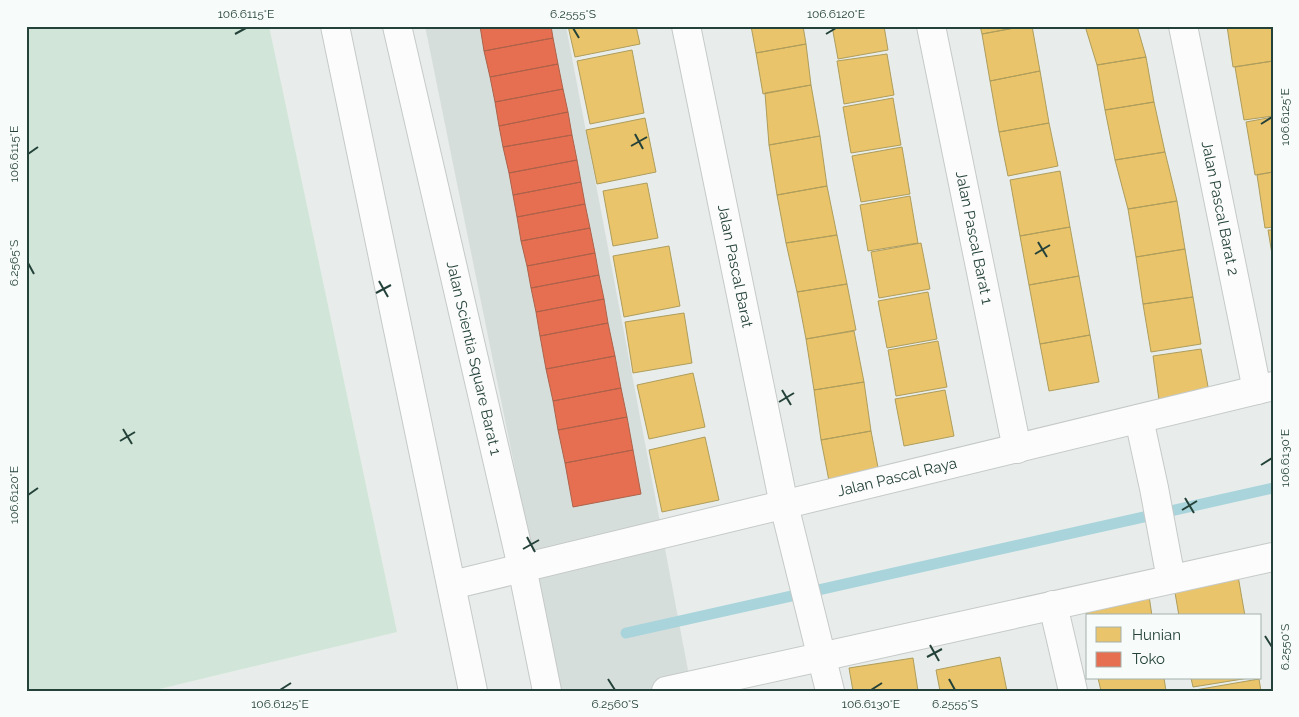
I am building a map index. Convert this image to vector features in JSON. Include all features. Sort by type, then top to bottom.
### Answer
[{"type":"street","points":[[335,26],[473,691]]},
{"type":"street","name":"Jalan Scientia Square Barat 1","points":[[397,26],[522,567],[547,691]]},
{"type":"street","name":"Jalan Pascal Barat","points":[[686,26],[784,505],[823,656],[830,691]]},
{"type":"street","name":"Jalan Pascal Barat 1","points":[[930,26],[1017,449]]},
{"type":"street","name":"Jalan Pascal Barat 2","points":[[1182,26],[1265,388]]},
{"type":"street","name":"Jalan Pascal Raya","points":[[452,585],[1265,388]]},
{"type":"street","points":[[1139,419],[1166,545],[1171,579]]},
{"type":"street","points":[[666,691],[1273,557]]},
{"type":"street","points":[[1053,605],[1073,691]]},
{"type":"shaded area","points":[[425,26],[566,26],[692,691],[560,691]]},
{"type":"green space","points":[[26,26],[269,26],[397,632],[151,691],[26,691]]},
{"type":"building: Hunian","points":[[568,26],[636,26],[640,44],[575,57]]},
{"type":"building: Hunian","points":[[751,26],[803,26],[806,44],[756,53]]},
{"type":"building: Hunian","points":[[832,26],[884,26],[888,50],[838,59]]},
{"type":"building: Hunian","points":[[980,26],[1025,26],[982,34]]},
{"type":"building: Hunian","points":[[1032,26],[1040,71],[990,81],[982,34]]},
{"type":"building: Hunian","points":[[1085,26],[1137,26],[1146,57],[1097,65]]},
{"type":"building: Hunian","points":[[1227,26],[1273,26],[1273,61],[1233,67]]},
{"type":"building: Hunian","points":[[806,44],[811,85],[763,94],[756,53]]},
{"type":"building: Hunian","points":[[632,50],[644,113],[590,124],[577,61]]},
{"type":"building: Hunian","points":[[887,54],[894,95],[844,104],[837,61]]},
{"type":"building: Hunian","points":[[1146,57],[1154,102],[1105,110],[1097,65]]},
{"type":"building: Hunian","points":[[1273,61],[1273,116],[1244,120],[1235,67]]},
{"type":"building: Hunian","points":[[1040,71],[1049,123],[999,132],[990,81]]},
{"type":"building: Hunian","points":[[811,85],[820,136],[769,145],[765,93]]},
{"type":"building: Hunian","points":[[893,98],[901,145],[851,153],[843,107]]},
{"type":"building: Hunian","points":[[1154,102],[1165,152],[1115,160],[1105,110]]},
{"type":"building: Hunian","points":[[1273,117],[1273,172],[1255,175],[1246,122]]},
{"type":"building: Hunian","points":[[645,118],[656,172],[597,184],[586,130]]},
{"type":"building: Hunian","points":[[1049,123],[1058,166],[1008,176],[999,132]]},
{"type":"building: Hunian","points":[[820,136],[827,186],[777,195],[769,145]]},
{"type":"building: Hunian","points":[[902,147],[910,194],[861,202],[852,156]]},
{"type":"building: Hunian","points":[[1165,152],[1177,201],[1128,209],[1115,160]]},
{"type":"building: Hunian","points":[[1060,171],[1070,227],[1020,236],[1010,180]]},
{"type":"building: Hunian","points":[[1273,172],[1273,227],[1265,228],[1257,175]]},
{"type":"building: Hunian","points":[[647,183],[658,238],[613,246],[603,191]]},
{"type":"building: Hunian","points":[[827,186],[837,235],[786,243],[777,195]]},
{"type":"building: Hunian","points":[[910,196],[918,243],[868,251],[860,205]]},
{"type":"building: Hunian","points":[[1177,201],[1185,249],[1136,257],[1128,209]]},
{"type":"building: Hunian","points":[[1070,227],[1079,276],[1029,285],[1020,236]]},
{"type":"building: Hunian","points":[[1268,230],[1273,230],[1273,260]]},
{"type":"building: Hunian","points":[[837,235],[847,284],[797,292],[786,243]]},
{"type":"building: Hunian","points":[[921,243],[930,289],[879,298],[871,252]]},
{"type":"building: Hunian","points":[[669,246],[680,306],[624,317],[613,256]]},
{"type":"building: Hunian","points":[[1185,249],[1193,297],[1143,304],[1136,257]]},
{"type":"building: Hunian","points":[[1079,276],[1090,335],[1040,344],[1029,285]]},
{"type":"building: Hunian","points":[[847,284],[856,330],[806,339],[797,292]]},
{"type":"building: Hunian","points":[[928,292],[937,339],[887,348],[878,301]]},
{"type":"building: Hunian","points":[[1193,297],[1201,344],[1151,352],[1143,304]]},
{"type":"building: Hunian","points":[[684,313],[692,363],[633,373],[625,322]]},
{"type":"building: Hunian","points":[[854,331],[864,382],[814,390],[806,339]]},
{"type":"building: Hunian","points":[[1090,335],[1099,382],[1049,391],[1040,344]]},
{"type":"building: Hunian","points":[[938,341],[947,387],[896,396],[888,350]]},
{"type":"building: Hunian","points":[[1201,349],[1209,392],[1159,400],[1153,356]]},
{"type":"building: Hunian","points":[[693,373],[705,427],[649,439],[637,385]]},
{"type":"building: Hunian","points":[[864,382],[871,431],[821,440],[814,390]]},
{"type":"building: Hunian","points":[[945,390],[954,436],[904,446],[895,399]]},
{"type":"building: Hunian","points":[[871,431],[880,478],[830,486],[821,440]]},
{"type":"building: Hunian","points":[[705,437],[719,500],[662,512],[649,450]]},
{"type":"building: Hunian","points":[[1237,570],[1245,614],[1179,614],[1173,581]]},
{"type":"building: Hunian","points":[[1148,589],[1152,614],[1087,614],[1084,599]]},
{"type":"building: Hunian","points":[[1000,657],[1007,691],[940,691],[936,670]]},
{"type":"building: Hunian","points":[[913,658],[918,691],[853,691],[849,668]]},
{"type":"building: Hunian","points":[[1098,680],[1164,680],[1166,691],[1101,691]]},
{"type":"building: Hunian","points":[[1191,680],[1237,680],[1193,687]]},
{"type":"building: Hunian","points":[[1259,680],[1261,691],[1195,691]]},
{"type":"building: Toko","points":[[480,26],[551,26],[553,38],[484,51]]},
{"type":"building: Toko","points":[[553,38],[558,64],[490,77],[484,51]]},
{"type":"building: Toko","points":[[558,64],[563,89],[495,102],[490,77]]},
{"type":"building: Toko","points":[[563,89],[568,112],[499,126],[495,102]]},
{"type":"building: Toko","points":[[568,112],[572,135],[503,147],[499,126]]},
{"type":"building: Toko","points":[[572,135],[577,160],[509,173],[503,147]]},
{"type":"building: Toko","points":[[577,160],[581,182],[513,195],[509,173]]},
{"type":"building: Toko","points":[[581,182],[585,204],[517,217],[513,195]]},
{"type":"building: Toko","points":[[585,204],[590,228],[521,241],[517,217]]},
{"type":"building: Toko","points":[[590,228],[595,253],[527,266],[521,241]]},
{"type":"building: Toko","points":[[595,253],[599,275],[531,288],[527,266]]},
{"type":"building: Toko","points":[[599,275],[604,299],[536,312],[531,288]]},
{"type":"building: Toko","points":[[604,299],[608,323],[540,336],[536,312]]},
{"type":"building: Toko","points":[[608,323],[615,356],[546,369],[540,336]]},
{"type":"building: Toko","points":[[615,356],[621,388],[553,401],[546,369]]},
{"type":"building: Toko","points":[[621,388],[627,417],[558,430],[553,401]]},
{"type":"building: Toko","points":[[627,417],[633,450],[565,463],[558,430]]},
{"type":"building: Toko","points":[[633,450],[641,494],[573,507],[565,463]]},
{"type":"waterway","points":[[626,633],[1273,488]]}]
